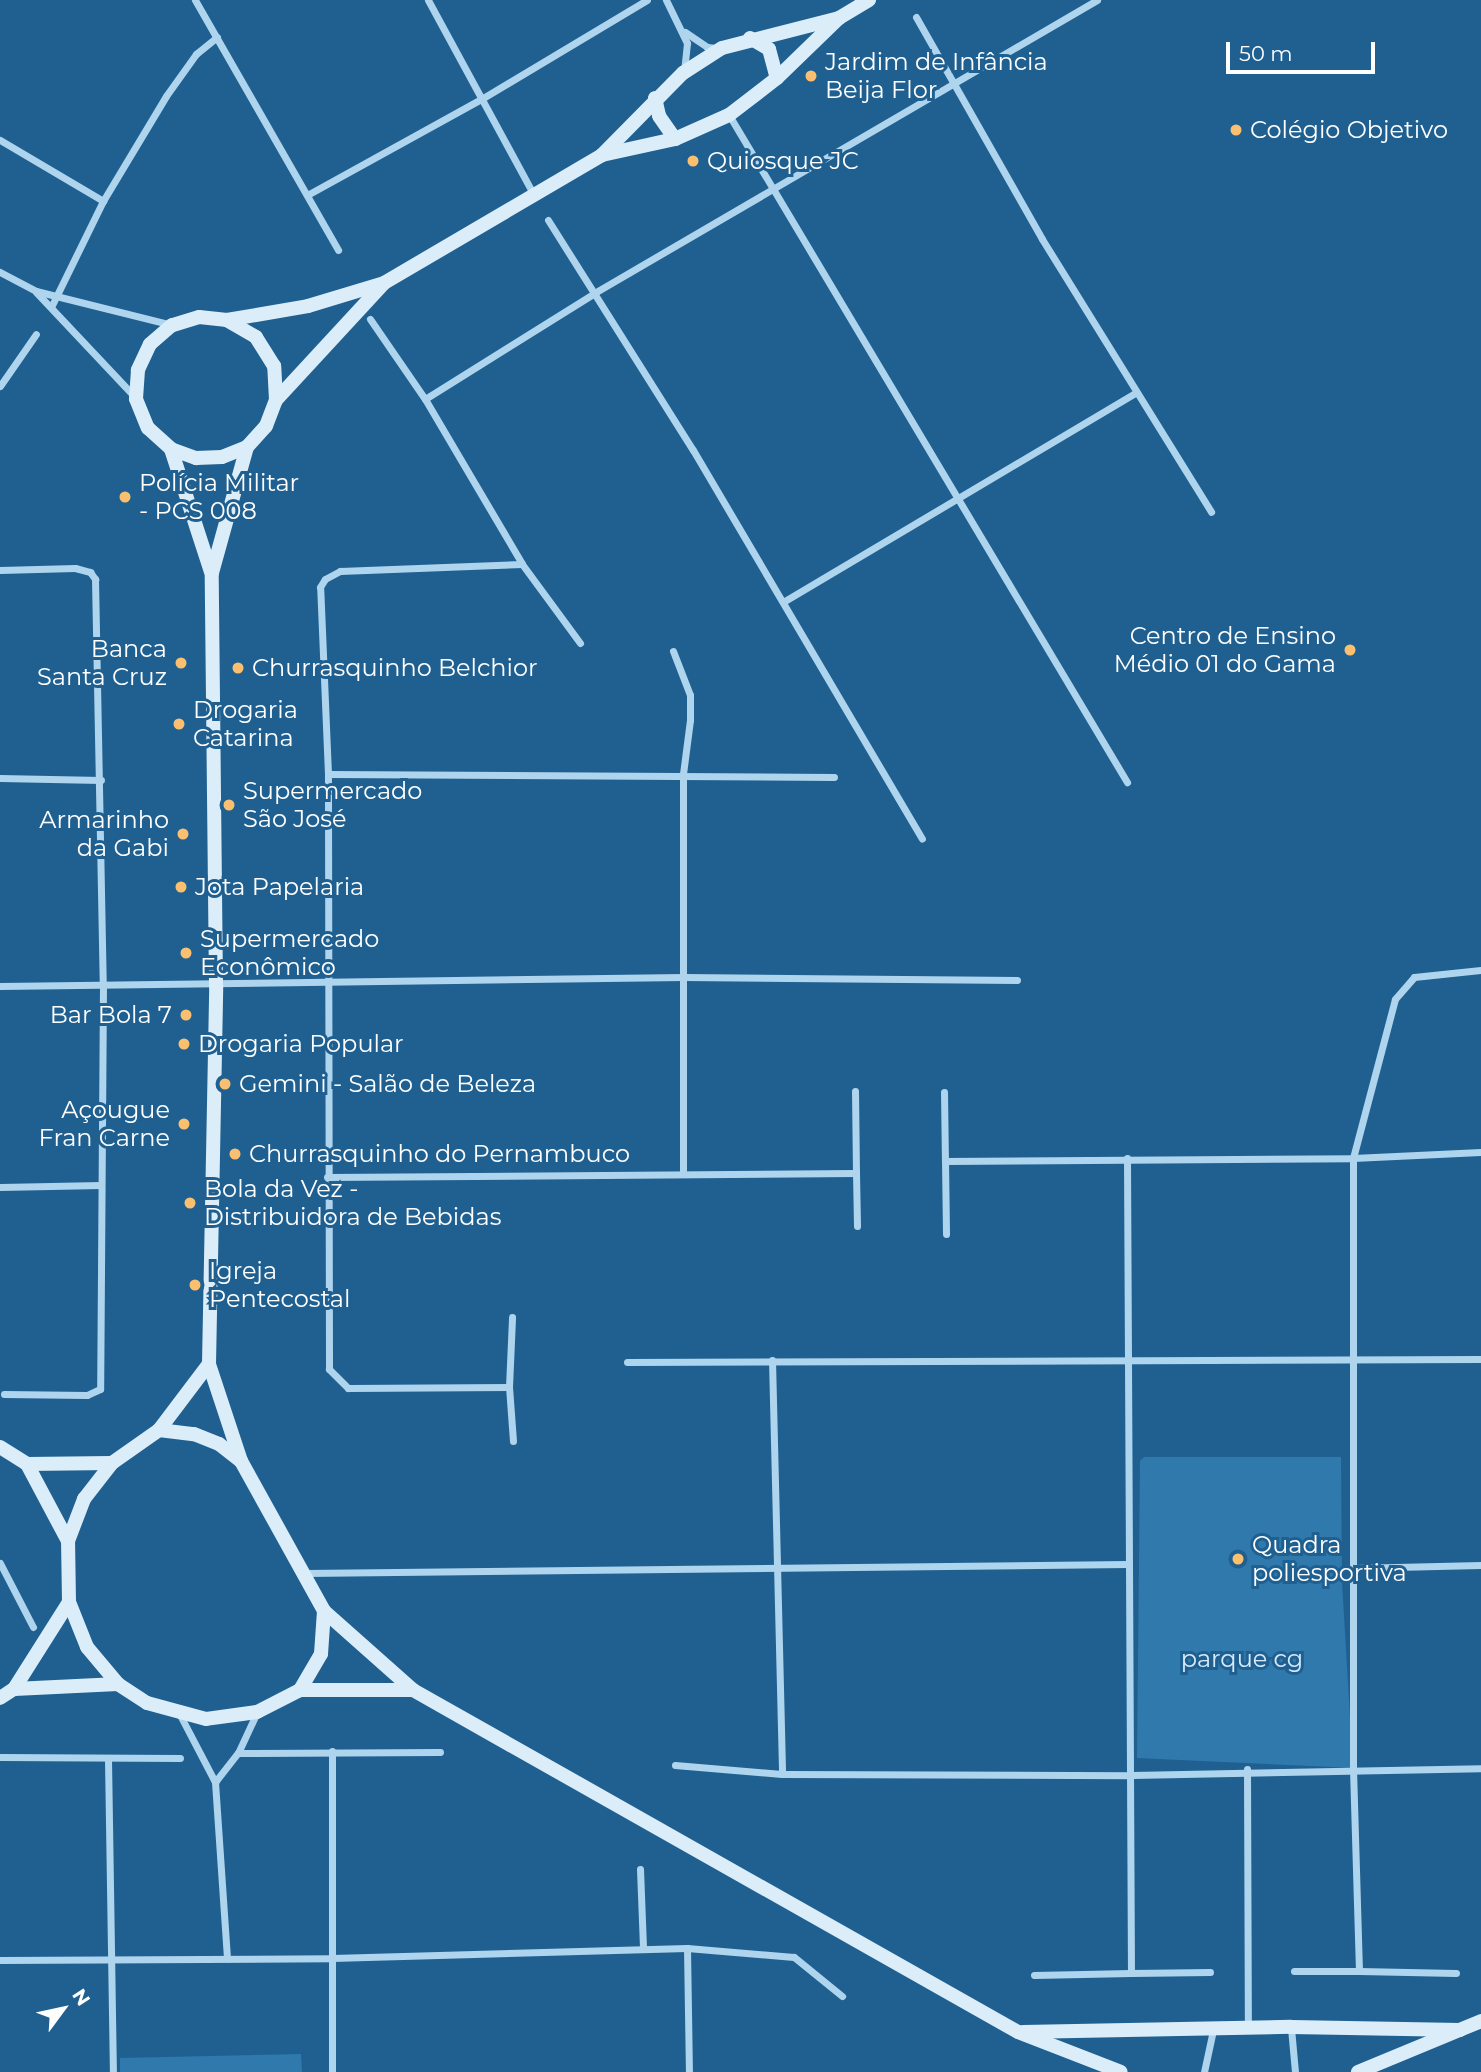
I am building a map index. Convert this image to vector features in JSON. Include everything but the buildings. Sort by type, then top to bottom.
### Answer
[{"type":"street","points":[[195,0],[309,194],[338,250]]},
{"type":"street","points":[[428,0],[536,197]]},
{"type":"street","points":[[309,194],[483,98],[647,0]]},
{"type":"street","points":[[666,0],[684,32],[688,56],[683,73]]},
{"type":"street","points":[[602,155],[675,139],[729,115],[777,78],[839,18],[869,0]]},
{"type":"street","points":[[425,399],[596,292],[1097,0]]},
{"type":"street","points":[[916,17],[952,83],[1136,392],[1211,512]]},
{"type":"street","points":[[136,399],[138,370],[150,344],[172,325],[199,317],[227,320],[308,306],[384,283],[536,197],[602,155],[655,98],[683,73],[722,48],[750,38],[839,18]]},
{"type":"street","points":[[684,32],[707,47],[722,48]]},
{"type":"street","points":[[51,307],[103,201],[166,96],[196,54],[217,37]]},
{"type":"street","points":[[750,38],[769,49],[777,78]]},
{"type":"street","points":[[655,98],[659,116],[675,139]]},
{"type":"street","points":[[729,115],[776,189],[1127,782]]},
{"type":"street","points":[[0,140],[103,201]]},
{"type":"street","points":[[548,220],[596,292],[922,839]]},
{"type":"street","points":[[0,272],[36,291],[172,325]]},
{"type":"street","points":[[36,291],[136,399],[148,428],[171,449],[196,458],[222,457],[247,446],[266,426],[276,400],[384,283]]},
{"type":"street","points":[[370,319],[425,399],[522,564],[580,643]]},
{"type":"street","points":[[227,320],[256,337],[274,366],[276,400]]},
{"type":"street","points":[[0,386],[36,334]]},
{"type":"street","points":[[783,602],[1136,392]]},
{"type":"street","points":[[247,446],[212,573],[216,986],[209,1364],[241,1461],[284,1545],[305,1573],[324,1611],[413,1690],[1018,2032],[1121,2072]]},
{"type":"street","points":[[171,449],[212,573]]},
{"type":"street","points":[[509,1387],[348,1388],[337,1381],[329,1369],[328,774],[320,587],[325,579],[340,571],[522,564]]},
{"type":"street","points":[[0,570],[75,568],[90,572],[95,579],[103,985],[100,1389],[87,1395],[4,1394]]},
{"type":"street","points":[[673,651],[690,695],[683,774],[683,1174]]},
{"type":"street","points":[[328,774],[683,774],[834,777]]},
{"type":"street","points":[[0,778],[101,780]]},
{"type":"street","points":[[1359,1971],[1353,1768],[1353,1158],[1395,999],[1414,977],[1481,970]]},
{"type":"street","points":[[0,986],[216,986],[330,981],[684,977],[1017,980]]},
{"type":"street","points":[[855,1091],[857,1226]]},
{"type":"street","points":[[944,1093],[946,1234]]},
{"type":"street","points":[[945,1161],[1353,1158],[1481,1152]]},
{"type":"street","points":[[1127,1158],[1131,1973]]},
{"type":"street","points":[[327,1177],[856,1173]]},
{"type":"street","points":[[0,1187],[101,1185]]},
{"type":"street","points":[[512,1317],[509,1387],[513,1441]]},
{"type":"street","points":[[627,1362],[1481,1359]]},
{"type":"street","points":[[772,1360],[774,1566],[782,1774]]},
{"type":"street","points":[[209,1364],[159,1430],[112,1463],[84,1499],[68,1541],[69,1602],[87,1647],[118,1684],[147,1703],[180,1715],[206,1719],[257,1712],[300,1690],[413,1690]]},
{"type":"street","points":[[159,1430],[194,1434],[219,1444],[241,1461]]},
{"type":"street","points":[[0,1447],[27,1464],[68,1541]]},
{"type":"street","points":[[27,1464],[112,1463]]},
{"type":"street","points":[[305,1573],[1128,1564]]},
{"type":"street","points":[[1353,1568],[1481,1565]]},
{"type":"street","points":[[1,1566],[33,1627]]},
{"type":"street","points":[[0,1698],[14,1689],[69,1602]]},
{"type":"street","points":[[300,1690],[321,1654],[324,1611]]},
{"type":"street","points":[[14,1689],[118,1684]]},
{"type":"street","points":[[215,1782],[238,1753],[257,1712]]},
{"type":"street","points":[[180,1715],[215,1782],[227,1959]]},
{"type":"street","points":[[332,1751],[332,2072]]},
{"type":"street","points":[[238,1753],[440,1752]]},
{"type":"street","points":[[0,1757],[180,1758]]},
{"type":"street","points":[[108,1759],[113,2072]]},
{"type":"street","points":[[675,1765],[782,1774],[1132,1775],[1247,1769],[1481,1768]]},
{"type":"street","points":[[1247,1769],[1248,2028]]},
{"type":"street","points":[[640,1869],[643,1947]]},
{"type":"street","points":[[0,1960],[332,1958],[643,1947],[687,1948],[794,1957],[842,1996]]},
{"type":"street","points":[[687,1948],[689,2072]]},
{"type":"street","points":[[1294,1971],[1456,1973]]},
{"type":"street","points":[[1034,1975],[1210,1972]]},
{"type":"street","points":[[1358,2072],[1481,2021]]},
{"type":"street","points":[[1018,2032],[1290,2027],[1460,2031]]},
{"type":"street","points":[[1290,2027],[1296,2072]]},
{"type":"street","points":[[1204,2072],[1213,2030]]},
{"type":"green space","name":"parque cg","points":[[1144,1457],[1341,1457],[1342,1582],[1353,1768],[1137,1758],[1140,1461]]},
{"type":"green space","points":[[301,2054],[302,2072],[120,2072],[120,2058]]},
{"type":"place","name":"Jardim de Infância Beija Flor","points":[[811,76]]},
{"type":"place","name":"Colégio Objetivo","points":[[1236,130]]},
{"type":"place","name":"Quiosque JC","points":[[693,161]]},
{"type":"place","name":"Polícia Militar - PCS 008","points":[[125,497]]},
{"type":"place","name":"Centro de Ensino Médio 01 do Gama","points":[[1350,650]]},
{"type":"place","name":"Banca Santa Cruz","points":[[181,663]]},
{"type":"place","name":"Churrasquinho Belchior","points":[[238,668]]},
{"type":"place","name":"Drogaria Catarina","points":[[179,724]]},
{"type":"place","name":"Supermercado São José","points":[[229,805]]},
{"type":"place","name":"Armarinho da Gabi","points":[[183,834]]},
{"type":"place","name":"Jota Papelaria","points":[[181,887]]},
{"type":"place","name":"Supermercado Econômico","points":[[186,953]]},
{"type":"place","name":"Bar Bola 7","points":[[186,1015]]},
{"type":"place","name":"Drogaria Popular","points":[[184,1044]]},
{"type":"place","name":"Gemini - Salão de Beleza","points":[[225,1084]]},
{"type":"place","name":"Açougue Fran Carne","points":[[184,1124]]},
{"type":"place","name":"Churrasquinho do Pernambuco","points":[[235,1154]]},
{"type":"place","name":"Bola da Vez - Distribuidora de Bebidas","points":[[190,1203]]},
{"type":"place","name":"Igreja Pentecostal","points":[[195,1285]]},
{"type":"place","name":"Quadra poliesportiva","points":[[1238,1559]]}]
